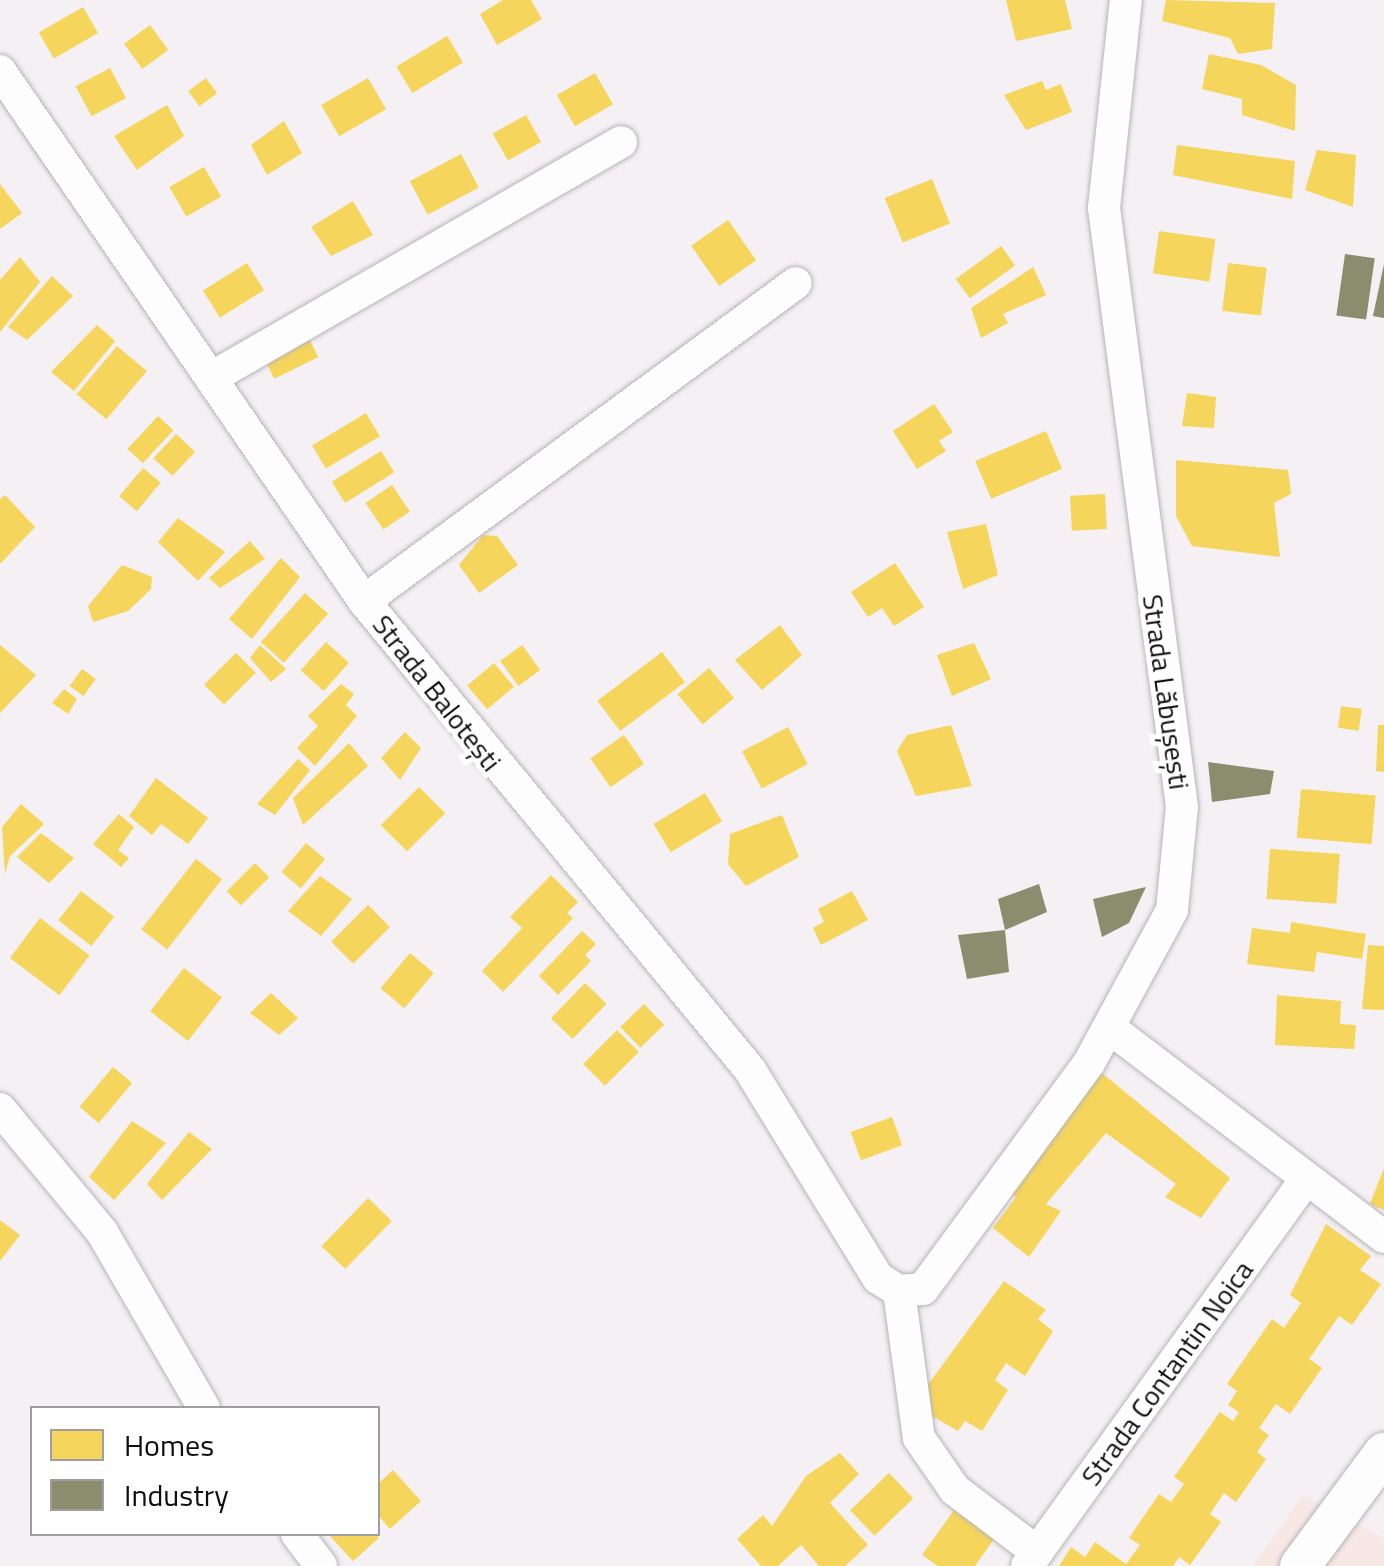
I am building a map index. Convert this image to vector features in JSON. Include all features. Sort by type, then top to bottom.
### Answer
[{"type":"main road","points":[[1300,1566],[1384,1453]]},
{"type":"street","name":"Strada Lăbușești","points":[[1112,1029],[1172,910],[1182,807],[1104,208],[1126,0]]},
{"type":"street","name":"Strada Balotești","points":[[0,72],[364,601],[750,1070],[878,1278],[899,1291]]},
{"type":"street","points":[[211,378],[621,142]]},
{"type":"street","points":[[364,601],[796,283]]},
{"type":"street","points":[[1032,1559],[955,1490],[919,1438],[899,1291],[932,1278],[1112,1029],[1384,1237]]},
{"type":"street","points":[[0,1108],[102,1232],[203,1406]]},
{"type":"street","name":"Strada Contantin Noica","points":[[1032,1559],[1306,1179]]},
{"type":"street","points":[[299,1536],[322,1566]]},
{"type":"shaded area","points":[[1303,1495],[1384,1538],[1384,1566],[1253,1566]]},
{"type":"building: Homes","points":[[503,0],[531,0],[542,19],[497,45],[480,14]]},
{"type":"building: Homes","points":[[1006,0],[1065,0],[1072,29],[1016,41]]},
{"type":"building: Homes","points":[[1166,0],[1275,3],[1272,49],[1238,54],[1230,38],[1162,21]]},
{"type":"building: Homes","points":[[83,7],[98,33],[54,58],[39,32]]},
{"type":"building: Homes","points":[[150,25],[168,50],[142,69],[124,44]]},
{"type":"building: Homes","points":[[447,36],[463,63],[412,93],[396,66]]},
{"type":"building: Homes","points":[[1209,54],[1261,65],[1296,85],[1295,131],[1242,115],[1242,99],[1202,89]]},
{"type":"building: Homes","points":[[110,68],[126,98],[92,116],[76,86]]},
{"type":"building: Homes","points":[[595,73],[613,104],[575,126],[557,95]]},
{"type":"building: Homes","points":[[206,78],[217,93],[199,106],[188,91]]},
{"type":"building: Homes","points":[[368,78],[386,109],[339,136],[321,105]]},
{"type":"building: Homes","points":[[1042,81],[1046,90],[1061,84],[1072,112],[1026,130],[1004,95]]},
{"type":"building: Homes","points":[[167,105],[184,136],[137,170],[114,136]]},
{"type":"building: Homes","points":[[526,115],[541,142],[508,161],[493,133]]},
{"type":"building: Homes","points":[[284,121],[302,153],[267,175],[251,145]]},
{"type":"building: Homes","points":[[1177,145],[1295,161],[1292,199],[1173,175]]},
{"type":"building: Homes","points":[[1317,150],[1356,155],[1353,207],[1305,190]]},
{"type":"building: Homes","points":[[461,154],[479,188],[428,215],[410,181]]},
{"type":"building: Homes","points":[[204,167],[221,196],[186,216],[169,187]]},
{"type":"building: Homes","points":[[932,179],[950,224],[903,243],[885,198]]},
{"type":"building: Homes","points":[[0,184],[22,213],[0,229]]},
{"type":"building: Homes","points":[[353,201],[373,235],[331,256],[311,227]]},
{"type":"building: Homes","points":[[728,220],[756,260],[719,286],[691,246]]},
{"type":"building: Homes","points":[[1159,231],[1215,239],[1209,282],[1153,274]]},
{"type":"building: Homes","points":[[1001,246],[1015,265],[970,298],[956,279]]},
{"type":"building: Homes","points":[[20,257],[40,282],[0,332],[0,280]]},
{"type":"building: Homes","points":[[247,263],[264,290],[220,318],[203,291]]},
{"type":"building: Homes","points":[[1228,263],[1267,268],[1261,315],[1222,311]]},
{"type":"building: Homes","points":[[1033,267],[1046,295],[1003,314],[1008,323],[981,338],[971,308]]},
{"type":"building: Homes","points":[[52,276],[73,296],[27,340],[8,327]]},
{"type":"building: Homes","points":[[97,325],[115,341],[74,391],[51,372]]},
{"type":"building: Homes","points":[[306,332],[318,357],[274,379],[262,353]]},
{"type":"building: Homes","points":[[117,346],[147,371],[106,419],[77,394]]},
{"type":"building: Homes","points":[[1187,393],[1216,397],[1214,428],[1182,426]]},
{"type":"building: Homes","points":[[934,404],[953,432],[939,441],[946,451],[917,469],[893,431]]},
{"type":"building: Homes","points":[[366,413],[380,436],[326,469],[312,445]]},
{"type":"building: Homes","points":[[158,416],[173,430],[143,463],[127,449]]},
{"type":"building: Homes","points":[[1046,431],[1062,469],[991,499],[975,461]]},
{"type":"building: Homes","points":[[176,434],[195,452],[173,476],[153,458]]},
{"type":"building: Homes","points":[[381,451],[394,472],[345,503],[332,482]]},
{"type":"building: Homes","points":[[1176,460],[1288,470],[1291,494],[1274,503],[1280,557],[1192,546],[1176,516]]},
{"type":"building: Homes","points":[[143,468],[161,483],[137,511],[119,496]]},
{"type":"building: Homes","points":[[392,485],[410,512],[383,529],[365,503]]},
{"type":"building: Homes","points":[[1105,494],[1107,529],[1072,531],[1070,496]]},
{"type":"building: Homes","points":[[5,495],[35,527],[0,564],[0,499]]},
{"type":"building: Homes","points":[[178,518],[225,552],[198,581],[158,542]]},
{"type":"building: Homes","points":[[986,524],[998,575],[963,589],[947,532]]},
{"type":"building: Homes","points":[[483,535],[497,536],[518,565],[479,593],[459,565]]},
{"type":"building: Homes","points":[[250,541],[265,559],[220,588],[209,578]]},
{"type":"building: Homes","points":[[281,558],[300,577],[252,639],[229,619]]},
{"type":"building: Homes","points":[[895,563],[924,607],[894,626],[882,608],[868,617],[851,592]]},
{"type":"building: Homes","points":[[122,565],[152,577],[151,589],[128,611],[93,622],[88,606]]},
{"type":"building: Homes","points":[[305,593],[328,614],[284,663],[261,642]]},
{"type":"building: Homes","points":[[780,625],[802,655],[762,690],[735,660]]},
{"type":"building: Homes","points":[[326,642],[349,663],[324,691],[301,670]]},
{"type":"building: Homes","points":[[974,643],[991,679],[952,696],[937,655]]},
{"type":"building: Homes","points":[[0,645],[36,675],[0,713]]},
{"type":"building: Homes","points":[[260,645],[286,669],[271,682],[250,658]]},
{"type":"building: Homes","points":[[522,645],[540,670],[518,686],[500,661]]},
{"type":"building: Homes","points":[[662,652],[685,682],[620,731],[597,701]]},
{"type":"building: Homes","points":[[236,653],[256,673],[224,705],[204,685]]},
{"type":"building: Homes","points":[[494,663],[514,687],[487,709],[467,685]]},
{"type":"building: Homes","points":[[709,668],[734,698],[703,724],[678,694]]},
{"type":"building: Homes","points":[[82,669],[96,679],[83,696],[70,686]]},
{"type":"building: Homes","points":[[341,684],[354,694],[346,705],[357,716],[315,766],[297,748],[318,726],[308,716]]},
{"type":"building: Homes","points":[[64,689],[77,699],[68,714],[52,703]]},
{"type":"building: Homes","points":[[1341,706],[1362,709],[1359,731],[1338,728]]},
{"type":"building: Homes","points":[[951,725],[972,786],[916,796],[897,751],[907,735]]},
{"type":"building: Homes","points":[[1378,725],[1384,725],[1384,772],[1376,771]]},
{"type":"building: Homes","points":[[788,727],[808,764],[762,788],[742,751]]},
{"type":"building: Homes","points":[[405,732],[421,748],[400,780],[381,758]]},
{"type":"building: Homes","points":[[624,735],[644,764],[610,787],[590,759]]},
{"type":"building: Homes","points":[[349,743],[368,766],[303,825],[293,798]]},
{"type":"building: Homes","points":[[298,759],[310,770],[275,815],[257,804]]},
{"type":"building: Homes","points":[[156,778],[208,818],[188,844],[161,824],[152,835],[129,816]]},
{"type":"building: Homes","points":[[419,787],[445,813],[407,851],[381,825]]},
{"type":"building: Homes","points":[[1301,789],[1376,796],[1371,844],[1297,838]]},
{"type":"building: Homes","points":[[705,793],[722,821],[671,852],[654,824]]},
{"type":"building: Homes","points":[[21,804],[44,824],[10,856],[5,874],[2,827]]},
{"type":"building: Homes","points":[[119,814],[134,827],[118,850],[129,858],[121,867],[93,844]]},
{"type":"building: Homes","points":[[782,815],[799,857],[746,886],[728,864],[730,834]]},
{"type":"building: Homes","points":[[41,833],[74,858],[49,883],[17,857]]},
{"type":"building: Homes","points":[[306,843],[325,859],[301,888],[282,872]]},
{"type":"building: Homes","points":[[1270,849],[1340,854],[1336,904],[1267,899]]},
{"type":"building: Homes","points":[[196,859],[222,879],[167,949],[141,929]]},
{"type":"building: Homes","points":[[255,863],[269,877],[241,905],[227,891]]},
{"type":"building: Homes","points":[[551,875],[578,902],[567,913],[573,918],[503,992],[482,971],[522,928],[510,917]]},
{"type":"building: Homes","points":[[320,876],[352,899],[321,936],[288,911]]},
{"type":"building: Homes","points":[[81,891],[114,917],[91,946],[58,920]]},
{"type":"building: Homes","points":[[852,891],[868,920],[821,945],[813,928],[824,922],[818,909]]},
{"type":"building: Homes","points":[[368,905],[390,927],[353,964],[331,942]]},
{"type":"building: Homes","points":[[40,918],[90,955],[59,995],[10,958]]},
{"type":"building: Homes","points":[[1291,922],[1366,934],[1362,959],[1317,952],[1314,972],[1247,964],[1252,928],[1290,933]]},
{"type":"building: Homes","points":[[582,931],[596,944],[585,955],[591,961],[558,995],[539,976]]},
{"type":"building: Homes","points":[[1368,945],[1384,946],[1384,1010],[1362,1009]]},
{"type":"building: Homes","points":[[410,953],[434,973],[404,1008],[380,988]]},
{"type":"building: Homes","points":[[184,968],[222,998],[188,1041],[150,1011]]},
{"type":"building: Homes","points":[[585,983],[607,1004],[573,1039],[551,1018]]},
{"type":"building: Homes","points":[[271,993],[298,1018],[279,1035],[250,1013]]},
{"type":"building: Homes","points":[[1277,995],[1341,1001],[1340,1024],[1356,1025],[1354,1049],[1275,1045]]},
{"type":"building: Homes","points":[[644,1004],[664,1025],[640,1048],[620,1027]]},
{"type":"building: Homes","points":[[617,1030],[639,1052],[605,1086],[583,1064]]},
{"type":"building: Homes","points":[[113,1067],[132,1083],[99,1123],[80,1107]]},
{"type":"building: Homes","points":[[1097,1069],[1230,1178],[1201,1218],[1165,1197],[1176,1184],[1106,1133],[1046,1204],[1061,1211],[1029,1257],[993,1228],[1016,1197],[1006,1190]]},
{"type":"building: Homes","points":[[892,1117],[902,1145],[861,1160],[851,1132]]},
{"type":"building: Homes","points":[[132,1121],[166,1143],[114,1200],[89,1177]]},
{"type":"building: Homes","points":[[189,1132],[212,1149],[162,1200],[147,1184]]},
{"type":"building: Homes","points":[[1384,1168],[1384,1210],[1370,1204]]},
{"type":"building: Homes","points":[[368,1198],[392,1221],[345,1269],[321,1246]]},
{"type":"building: Homes","points":[[0,1220],[20,1235],[0,1261]]},
{"type":"building: Homes","points":[[1326,1224],[1371,1256],[1360,1270],[1381,1284],[1352,1325],[1339,1316],[1309,1359],[1322,1368],[1290,1414],[1276,1404],[1259,1428],[1269,1435],[1257,1452],[1266,1459],[1236,1502],[1224,1493],[1210,1514],[1221,1522],[1190,1565],[1179,1557],[1173,1566],[1059,1566],[1071,1547],[1085,1557],[1095,1542],[1126,1564],[1140,1545],[1129,1538],[1159,1494],[1171,1502],[1184,1484],[1174,1477],[1220,1412],[1233,1421],[1239,1412],[1228,1405],[1237,1391],[1227,1384],[1272,1319],[1284,1328],[1301,1303],[1290,1295]]},
{"type":"building: Homes","points":[[1004,1281],[1046,1310],[1038,1319],[1053,1331],[1025,1376],[1006,1363],[995,1380],[1008,1390],[982,1431],[965,1421],[958,1431],[913,1405]]},
{"type":"building: Homes","points":[[840,1453],[859,1474],[830,1503],[868,1545],[845,1566],[819,1566],[801,1545],[778,1566],[761,1566],[737,1539],[763,1515],[772,1526],[806,1476]]},
{"type":"building: Homes","points":[[393,1470],[421,1501],[390,1529],[380,1517],[380,1482]]},
{"type":"building: Homes","points":[[889,1473],[913,1498],[874,1536],[850,1511]]},
{"type":"building: Homes","points":[[954,1510],[994,1539],[975,1566],[938,1566],[922,1555]]},
{"type":"building: Homes","points":[[330,1536],[379,1538],[353,1561]]},
{"type":"building: Industry","points":[[1345,254],[1375,258],[1366,320],[1336,315]]},
{"type":"building: Industry","points":[[1384,264],[1384,318],[1373,316]]},
{"type":"building: Industry","points":[[1208,762],[1274,771],[1270,794],[1212,802]]},
{"type":"building: Industry","points":[[1039,884],[1047,912],[1005,930],[998,899]]},
{"type":"building: Industry","points":[[1146,887],[1129,923],[1102,937],[1093,899]]},
{"type":"building: Industry","points":[[1005,930],[1009,972],[967,979],[958,935]]}]
